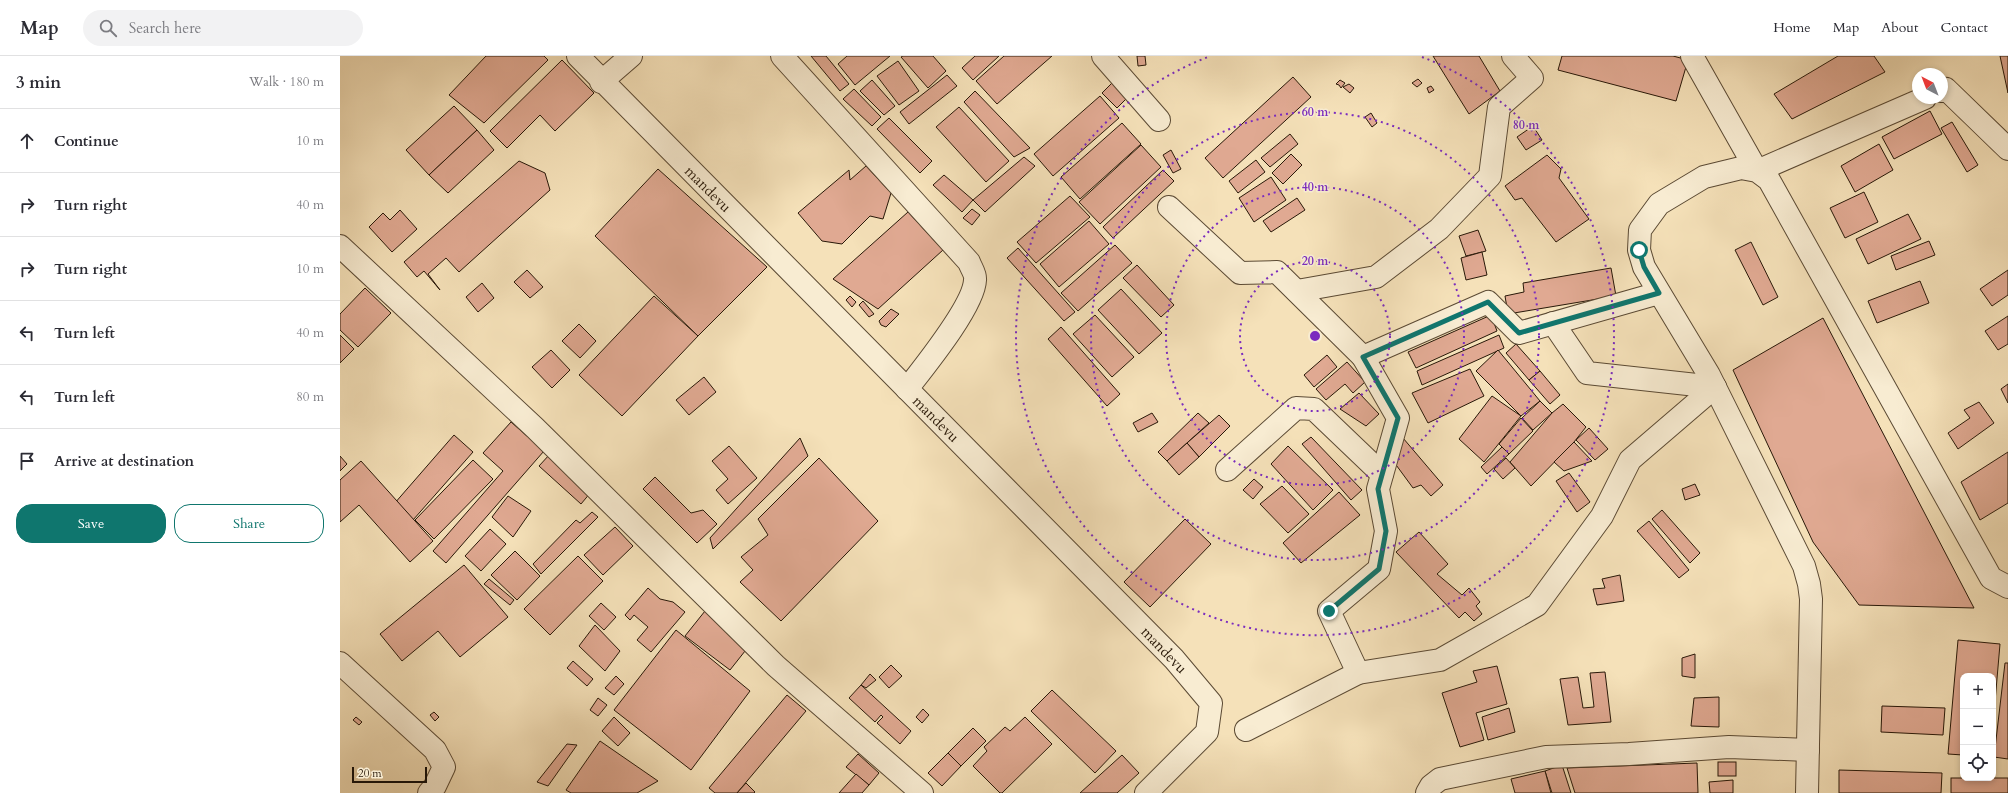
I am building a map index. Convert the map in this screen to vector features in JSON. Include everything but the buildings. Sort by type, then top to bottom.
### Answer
[{"type":"street","name":"mandevu","points":[[578,56],[601,82],[1174,659],[1211,703],[1207,732],[1146,793]]},
{"type":"street","points":[[601,82],[631,56]]},
{"type":"street","points":[[782,56],[969,262],[976,278],[974,287],[951,330],[907,389]]},
{"type":"street","points":[[1103,56],[1159,120]]},
{"type":"street","points":[[1297,292],[1376,277],[1439,229],[1490,176],[1500,107],[1532,78],[1513,56]]},
{"type":"street","points":[[1692,56],[1757,171],[1769,180],[1991,578],[2008,587]]},
{"type":"street","points":[[1948,91],[2008,149]]},
{"type":"street","points":[[1807,793],[1811,599],[1804,566],[1715,387],[1644,267],[1639,250],[1640,230],[1659,204],[1704,176],[1741,168],[1757,171],[1912,104]]},
{"type":"street","points":[[1169,207],[1240,273],[1277,272],[1363,357],[1398,418],[1378,489],[1386,531],[1379,569],[1329,611],[1358,673]]},
{"type":"street","points":[[340,246],[535,428],[776,666],[922,793]]},
{"type":"street","points":[[1363,357],[1488,302],[1519,333],[1659,293]]},
{"type":"street","points":[[1553,323],[1587,373],[1715,387]]},
{"type":"street","points":[[1246,730],[1358,673],[1440,660],[1538,605],[1602,516],[1630,460],[1715,387]]},
{"type":"street","points":[[1226,470],[1296,408],[1314,409],[1382,474]]},
{"type":"street","points":[[340,663],[435,750],[444,767],[435,786],[429,793]]},
{"type":"street","points":[[1427,793],[1431,786],[1440,779],[1546,756],[1629,754],[1729,747],[1808,750]]},
{"type":"route","points":[[1329,611],[1379,569],[1386,531],[1378,489],[1398,418],[1363,357],[1488,302],[1519,333],[1659,293],[1644,267],[1639,250]]}]
